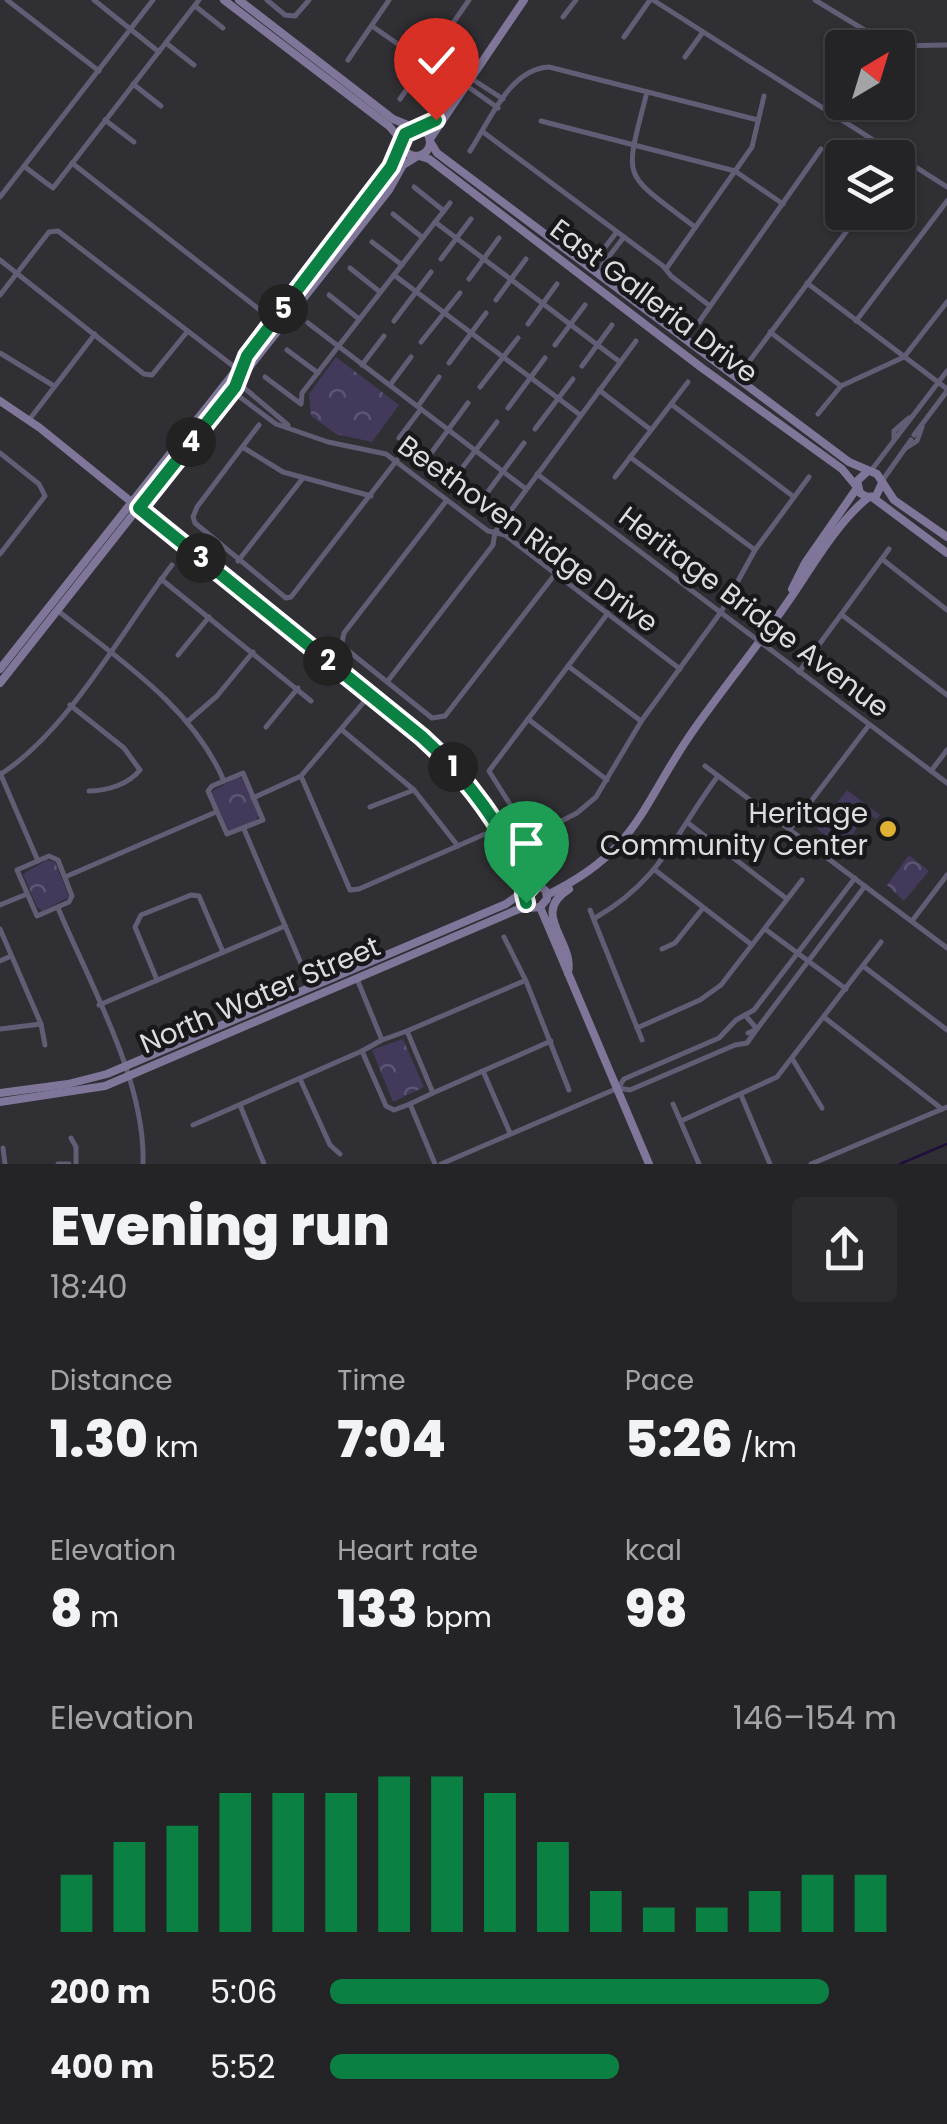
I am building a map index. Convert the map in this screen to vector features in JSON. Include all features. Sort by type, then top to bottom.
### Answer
[{"type":"street","points":[[7,0],[98,71]]},
{"type":"street","points":[[94,0],[158,52]]},
{"type":"street","points":[[0,198],[153,0]]},
{"type":"street","points":[[224,0],[389,126],[408,154],[418,156]]},
{"type":"street","points":[[239,0],[393,119],[425,131],[430,141]]},
{"type":"street","points":[[267,0],[295,16],[309,0]]},
{"type":"street","points":[[348,60],[390,0]]},
{"type":"street","points":[[400,99],[470,0]]},
{"type":"street","points":[[0,684],[54,608],[181,448],[235,387],[388,190],[403,165],[427,152],[446,112],[524,0]]},
{"type":"street","points":[[564,17],[576,0]]},
{"type":"street","points":[[624,37],[652,0],[868,140]]},
{"type":"street","points":[[815,0],[891,46],[947,45]]},
{"type":"street","points":[[24,166],[53,188],[197,3],[223,28]]},
{"type":"street","points":[[372,26],[425,63]]},
{"type":"street","points":[[685,57],[703,32]]},
{"type":"street","points":[[166,43],[194,65]]},
{"type":"street","points":[[470,151],[520,76],[537,68],[549,67],[758,120]]},
{"type":"street","points":[[467,81],[503,100]]},
{"type":"street","points":[[467,81],[498,108]]},
{"type":"street","points":[[133,84],[161,106]]},
{"type":"street","points":[[647,92],[630,166],[636,180],[696,228]]},
{"type":"street","points":[[666,269],[752,147],[764,96]]},
{"type":"street","points":[[181,448],[391,167],[405,134],[446,112]]},
{"type":"street","points":[[105,120],[134,142]]},
{"type":"street","points":[[541,121],[735,171],[783,204]]},
{"type":"street","points":[[483,131],[710,306]]},
{"type":"street","name":"East Galleria Drive","points":[[430,141],[438,153],[593,270],[849,462],[869,472]]},
{"type":"street","points":[[699,322],[821,149]]},
{"type":"street","name":"East Galleria Drive","points":[[418,156],[430,159],[702,368],[842,469],[857,487]]},
{"type":"street","points":[[72,164],[274,322]]},
{"type":"street","points":[[915,169],[947,187]]},
{"type":"street","points":[[414,187],[444,211]]},
{"type":"street","points":[[856,320],[947,200]]},
{"type":"street","points":[[266,377],[301,404],[302,393],[450,203]]},
{"type":"street","points":[[393,214],[422,238]]},
{"type":"street","points":[[441,259],[471,218]]},
{"type":"street","points":[[435,222],[620,362]]},
{"type":"street","points":[[748,362],[847,230]]},
{"type":"street","points":[[0,295],[49,232],[58,231],[237,370]]},
{"type":"street","points":[[593,270],[616,233]]},
{"type":"street","points":[[593,270],[624,237]]},
{"type":"street","points":[[469,280],[499,238]]},
{"type":"street","points":[[372,242],[402,264]]},
{"type":"street","points":[[496,300],[526,259]]},
{"type":"street","points":[[0,260],[144,374],[152,374],[188,331]]},
{"type":"street","points":[[350,268],[380,292]]},
{"type":"street","points":[[394,322],[431,272]]},
{"type":"street","points":[[394,275],[580,414]]},
{"type":"street","points":[[568,973],[570,963],[552,908],[558,896],[612,854],[636,827],[694,730],[856,509],[879,493],[882,482],[947,390],[807,283]]},
{"type":"street","points":[[528,324],[558,284]]},
{"type":"street","points":[[421,342],[460,293]]},
{"type":"street","points":[[329,295],[360,319]]},
{"type":"street","points":[[818,414],[841,386],[904,358],[947,302]]},
{"type":"street","points":[[555,345],[585,305]]},
{"type":"street","points":[[448,363],[486,313]]},
{"type":"street","points":[[308,322],[526,489]]},
{"type":"street","points":[[582,366],[612,326]]},
{"type":"street","points":[[770,332],[841,386]]},
{"type":"street","points":[[29,420],[95,334]]},
{"type":"street","points":[[362,364],[384,336]]},
{"type":"street","points":[[480,387],[518,338]]},
{"type":"street","points":[[387,682],[493,545],[495,532],[636,340]]},
{"type":"street","points":[[286,350],[318,373]]},
{"type":"street","points":[[0,353],[54,386]]},
{"type":"street","points":[[235,387],[247,356]]},
{"type":"street","points":[[390,385],[411,358]]},
{"type":"street","points":[[508,408],[545,358]]},
{"type":"street","points":[[782,611],[805,563],[857,487],[858,477],[869,472],[894,440],[894,431],[912,416],[947,371]]},
{"type":"street","points":[[399,438],[439,378]]},
{"type":"street","points":[[535,429],[572,378]]},
{"type":"street","points":[[615,478],[688,382]]},
{"type":"street","name":"Beethoven Ridge Drive","points":[[235,387],[242,386],[289,427],[328,442],[372,449],[396,460],[447,500],[505,535],[680,669]]},
{"type":"street","points":[[222,389],[235,387]]},
{"type":"street","points":[[599,390],[651,430]]},
{"type":"street","points":[[0,401],[29,420],[422,737],[468,782],[502,831],[531,886]]},
{"type":"street","points":[[426,460],[468,403]]},
{"type":"street","points":[[671,404],[794,497]]},
{"type":"street","points":[[453,480],[497,422]]},
{"type":"street","points":[[904,449],[917,442],[922,424]]},
{"type":"street","points":[[259,425],[193,517],[238,561],[286,598],[291,597],[396,460]]},
{"type":"street","points":[[481,501],[524,443]]},
{"type":"street","points":[[243,448],[284,472],[371,496]]},
{"type":"street","points":[[0,453],[40,484],[45,496],[0,554]]},
{"type":"street","points":[[630,457],[755,550]]},
{"type":"street","points":[[869,472],[882,482],[894,500],[947,537]]},
{"type":"street","name":"Heritage Bridge Avenue","points":[[537,474],[947,783]]},
{"type":"street","points":[[608,614],[489,771],[528,833],[540,832],[576,813],[596,797],[641,721],[722,612],[755,550],[809,477]]},
{"type":"street","points":[[238,561],[303,478]]},
{"type":"street","points":[[857,487],[863,496],[871,497],[947,553]]},
{"type":"street","points":[[447,500],[344,633],[342,642],[346,650],[438,720],[556,573]]},
{"type":"street","points":[[799,672],[890,550]]},
{"type":"street","points":[[882,560],[947,610]]},
{"type":"street","points":[[38,860],[0,774],[45,735],[110,653],[172,564]]},
{"type":"street","points":[[161,580],[312,701]]},
{"type":"street","points":[[54,608],[171,704],[207,749],[224,781]]},
{"type":"street","points":[[0,669],[54,608]]},
{"type":"street","points":[[842,615],[947,695]]},
{"type":"street","points":[[178,655],[208,617]]},
{"type":"street","points":[[187,722],[217,696],[253,652]]},
{"type":"street","points":[[568,666],[641,721]]},
{"type":"street","points":[[266,727],[298,688]]},
{"type":"street","points":[[254,798],[301,776],[370,695]]},
{"type":"street","points":[[70,704],[124,748],[140,770],[134,778],[102,791],[89,791]]},
{"type":"street","points":[[528,719],[607,780]]},
{"type":"street","points":[[790,829],[869,725]]},
{"type":"street","points":[[342,730],[414,790],[458,846]]},
{"type":"street","points":[[932,771],[947,750]]},
{"type":"street","points":[[705,766],[947,948]]},
{"type":"street","points":[[243,774],[254,798],[263,820],[227,834],[208,791],[243,774]]},
{"type":"street","points":[[301,776],[350,890],[485,834]]},
{"type":"street","points":[[595,918],[622,901],[655,870],[718,776]]},
{"type":"street","points":[[370,807],[414,790]]},
{"type":"street","points":[[65,877],[216,812]]},
{"type":"street","points":[[688,824],[787,900]]},
{"type":"street","points":[[244,829],[316,996]]},
{"type":"street","points":[[49,856],[56,858],[65,877],[72,899],[37,916],[17,870],[49,856]]},
{"type":"street","points":[[655,870],[752,945]]},
{"type":"street","points":[[912,921],[947,875]]},
{"type":"street","points":[[547,895],[582,877]]},
{"type":"street","points":[[618,1088],[624,1079],[719,1038],[759,1005],[855,878]]},
{"type":"street","points":[[637,1028],[711,994],[802,880]]},
{"type":"street","points":[[535,907],[546,902],[547,895],[540,886],[531,886],[524,894],[526,903],[535,907],[568,973],[649,1164]]},
{"type":"street","points":[[410,1104],[438,1164],[618,1088],[630,1090],[747,1042],[865,886]]},
{"type":"street","points":[[0,905],[27,894]]},
{"type":"street","points":[[157,980],[135,927],[141,915],[191,894],[199,896],[223,952]]},
{"type":"street","name":"North Water Street","points":[[0,1092],[126,1072],[524,894]]},
{"type":"street","name":"North Water Street","points":[[0,1102],[70,1094],[515,911],[535,907]]},
{"type":"street","points":[[58,908],[140,1112],[143,1164]]},
{"type":"street","points":[[662,949],[675,943],[704,908]]},
{"type":"street","points":[[590,910],[642,1040]]},
{"type":"street","points":[[99,1005],[285,926]]},
{"type":"street","points":[[0,929],[41,1024],[45,1045]]},
{"type":"street","points":[[765,929],[846,989]]},
{"type":"street","points":[[504,937],[570,1090]]},
{"type":"street","points":[[681,1120],[777,1077],[881,942]]},
{"type":"street","points":[[0,961],[11,956]]},
{"type":"street","points":[[863,966],[947,1030]]},
{"type":"street","points":[[357,978],[382,1040]]},
{"type":"street","points":[[194,1125],[382,1040],[526,981]]},
{"type":"street","points":[[745,1015],[756,1029]]},
{"type":"street","points":[[825,1018],[944,1108]]},
{"type":"street","points":[[0,1029],[41,1024]]},
{"type":"street","points":[[735,1044],[756,1029]]},
{"type":"street","points":[[407,1030],[433,1093]]},
{"type":"street","points":[[362,1051],[386,1106],[394,1110],[551,1042]]},
{"type":"street","points":[[793,1060],[822,1108]]},
{"type":"street","points":[[483,1071],[510,1134]]},
{"type":"street","points":[[300,1078],[330,1145],[340,1154]]},
{"type":"street","points":[[741,1095],[770,1164]]},
{"type":"street","points":[[673,1104],[699,1164]]},
{"type":"street","points":[[240,1105],[264,1164]]},
{"type":"street","points":[[811,1164],[944,1108]]},
{"type":"street","points":[[58,1164],[72,1164],[76,1147],[72,1138]]},
{"type":"street","points":[[3,1148],[5,1164]]},
{"type":"green space","points":[[336,357],[399,405],[372,442],[336,434],[311,416],[309,394]]},
{"type":"green space","points":[[243,778],[259,815],[255,821],[229,831],[211,792]]},
{"type":"green space","points":[[847,790],[880,815],[876,819],[868,814],[842,848],[817,829]]},
{"type":"green space","points":[[909,855],[929,871],[904,901],[887,885]]},
{"type":"green space","points":[[47,860],[55,862],[69,897],[42,911],[23,874]]},
{"type":"green space","points":[[403,1039],[424,1087],[393,1102],[372,1050]]},
{"type":"waterway","points":[[900,1164],[947,1144]]},
{"type":"place","name":"Heritage Community Center","points":[[888,829]]},
{"type":"route","points":[[436,120],[405,134],[391,167],[247,356],[236,376],[235,387],[139,508],[451,764],[482,800],[514,851],[531,886],[524,894],[526,903]]}]
